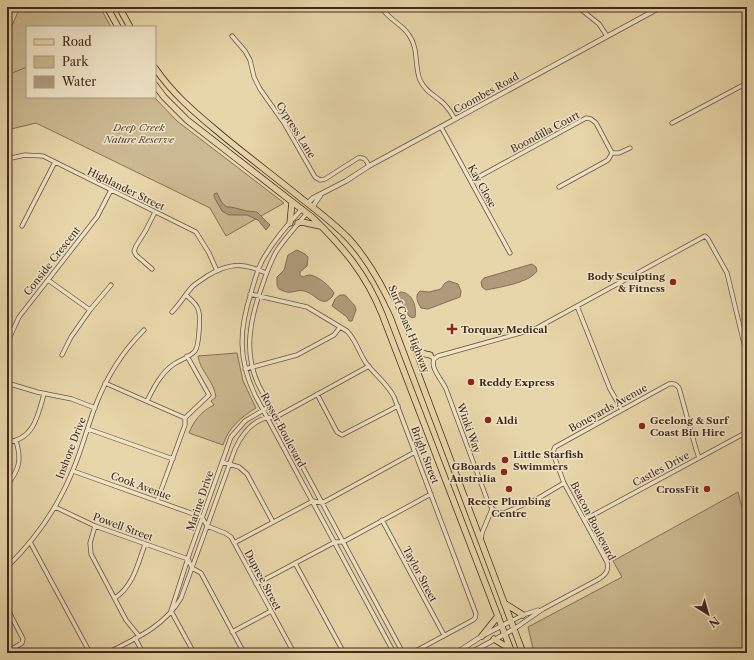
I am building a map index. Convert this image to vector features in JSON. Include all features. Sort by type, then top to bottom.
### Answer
[{"type":"main road","points":[[106,7],[117,26]]},
{"type":"main road","points":[[119,7],[129,26]]},
{"type":"main road","name":"Surf Coast Highway","points":[[156,69],[189,107],[238,149],[338,228],[364,257],[380,283],[396,316],[523,653]]},
{"type":"main road","name":"Surf Coast Highway","points":[[156,87],[187,120],[304,212],[351,258],[375,297],[511,651]]},
{"type":"main road","points":[[232,156],[238,149]]},
{"type":"main road","points":[[290,223],[292,202]]},
{"type":"main road","points":[[304,212],[310,205]]},
{"type":"main road","points":[[298,224],[302,222],[320,226]]},
{"type":"main road","points":[[396,316],[401,322],[413,349],[432,357]]},
{"type":"main road","points":[[504,603],[523,615]]},
{"type":"main road","points":[[482,636],[498,616]]},
{"type":"main road","points":[[494,639],[511,651]]},
{"type":"street","points":[[381,7],[386,15],[405,30],[415,45],[417,70],[423,85],[445,105],[455,119]]},
{"type":"street","points":[[578,7],[599,24],[607,36]]},
{"type":"street","name":"Coombes Road","points":[[310,205],[320,195],[369,166],[661,7]]},
{"type":"street","name":"Cypress Lane","points":[[232,36],[245,51],[257,83],[284,123],[315,177],[320,180],[325,179],[358,158],[363,158],[369,166]]},
{"type":"street","points":[[672,123],[747,83]]},
{"type":"street","name":"Boondilla Court","points":[[471,181],[586,118],[596,122],[612,154]]},
{"type":"street","name":"Kay Close","points":[[441,127],[510,253]]},
{"type":"street","points":[[559,187],[608,160],[612,154],[630,148]]},
{"type":"street","name":"Highlander Street","points":[[7,160],[25,155],[37,155],[55,162],[196,232],[209,253],[217,271]]},
{"type":"street","points":[[22,226],[55,162]]},
{"type":"street","name":"Conside Crescent","points":[[7,343],[19,317],[97,217],[111,190]]},
{"type":"street","points":[[152,269],[136,255],[134,251],[155,212]]},
{"type":"street","name":"Rosser Boulevard","points":[[304,212],[290,223],[269,250],[258,269],[250,294],[242,331],[242,352],[245,369],[252,388],[263,410],[394,653]]},
{"type":"street","name":"Rosser Boulevard","points":[[304,212],[298,224],[276,253],[266,273],[258,296],[249,338],[252,367],[256,380],[403,653]]},
{"type":"street","points":[[432,357],[535,329],[704,236],[708,239],[727,273],[747,356]]},
{"type":"street","points":[[172,312],[193,286],[217,271],[232,265],[243,265],[266,273]]},
{"type":"street","points":[[48,280],[90,310]]},
{"type":"street","points":[[62,355],[71,337],[90,310],[112,285]]},
{"type":"street","name":"Bright Street","points":[[250,294],[307,307],[340,327],[351,336],[369,366],[389,389],[398,406],[476,614],[473,620],[412,653]]},
{"type":"street","points":[[147,401],[165,371],[193,353],[197,347],[199,321],[198,309],[186,295]]},
{"type":"street","points":[[577,306],[610,389],[622,410]]},
{"type":"street","points":[[245,369],[297,355],[331,336],[340,327]]},
{"type":"street","name":"Inshore Drive","points":[[7,567],[30,542],[55,507],[73,470],[105,383],[132,342],[144,330]]},
{"type":"street","points":[[158,501],[186,422],[186,418],[208,394],[188,356]]},
{"type":"street","name":"Winki Way","points":[[432,357],[434,368],[445,388],[492,509]]},
{"type":"street","points":[[267,417],[276,417],[369,366]]},
{"type":"street","points":[[7,383],[44,394],[64,397],[95,408]]},
{"type":"street","points":[[105,383],[186,418]]},
{"type":"street","name":"Boneyards Avenue","points":[[553,452],[558,444],[669,384],[675,384],[679,388],[699,458]]},
{"type":"street","points":[[7,442],[16,441],[26,435],[33,427],[44,394]]},
{"type":"street","points":[[317,394],[337,432],[342,435],[398,406]]},
{"type":"street","name":"Marine Drive","points":[[171,611],[229,441],[235,431],[245,421],[270,406]]},
{"type":"street","name":"Marine Drive","points":[[107,653],[159,625],[175,608],[181,598],[230,464],[242,436],[251,426],[267,417]]},
{"type":"street","points":[[88,429],[173,459]]},
{"type":"street","name":"Castles Drive","points":[[584,520],[747,432]]},
{"type":"street","points":[[7,485],[14,476],[18,465],[19,455],[16,441]]},
{"type":"street","points":[[234,543],[313,501],[322,503],[415,452]]},
{"type":"street","name":"Beacon Boulevard","points":[[514,629],[543,609],[594,582],[607,572],[608,568],[564,484],[553,452]]},
{"type":"street","points":[[222,462],[242,469],[273,522]]},
{"type":"street","name":"Cook Avenue","points":[[73,470],[202,517]]},
{"type":"street","points":[[481,541],[482,533],[492,509],[499,513],[504,513],[537,499],[564,484]]},
{"type":"street","points":[[256,584],[335,542],[343,542],[431,494]]},
{"type":"street","name":"Powell Street","points":[[55,507],[95,526],[188,559]]},
{"type":"street","points":[[202,517],[207,526]]},
{"type":"street","name":"Taylor Street","points":[[382,520],[444,635]]},
{"type":"street","points":[[95,526],[90,544],[90,551],[126,620],[139,636]]},
{"type":"street","name":"Dupree Street","points":[[207,526],[231,537],[294,653]]},
{"type":"street","points":[[30,542],[90,653]]},
{"type":"street","points":[[115,598],[123,592],[132,580],[145,544]]},
{"type":"street","points":[[188,559],[192,568],[201,573],[244,653]]},
{"type":"street","points":[[296,563],[344,653]]},
{"type":"street","points":[[7,608],[22,636],[23,641],[7,652]]},
{"type":"street","name":"Beacon Boulevard","points":[[511,621],[523,615],[543,609]]},
{"type":"street","points":[[171,611],[194,653]]},
{"type":"street","points":[[232,632],[271,611]]},
{"type":"street","points":[[456,653],[482,636],[511,621]]},
{"type":"street","points":[[470,653],[514,629]]},
{"type":"street","points":[[135,638],[143,653]]},
{"type":"green space","name":"Deep Creek Nature Reserve","points":[[20,7],[100,7],[110,26],[26,26],[26,98],[155,98],[177,121],[284,203],[226,236],[210,208],[36,123],[7,130],[7,37]]},
{"type":"green space","points":[[237,353],[243,381],[256,408],[245,415],[232,428],[223,445],[189,433],[199,416],[214,405],[211,401],[216,397],[213,386],[201,366],[198,356]]},
{"type":"green space","points":[[738,492],[742,508],[747,505],[747,653],[534,653],[528,627],[622,577],[613,561]]},
{"type":"water","points":[[217,193],[222,203],[227,207],[257,212],[270,225],[266,230],[258,220],[247,215],[229,215],[222,211],[214,197],[214,194]]},
{"type":"water","points":[[297,250],[308,257],[307,266],[300,272],[300,275],[303,277],[310,275],[317,277],[327,284],[334,293],[327,301],[319,300],[310,293],[303,291],[288,292],[279,289],[277,285],[277,277],[284,270],[288,255]]},
{"type":"water","points":[[532,264],[536,267],[537,271],[528,279],[514,284],[486,290],[482,287],[481,282],[484,278]]},
{"type":"water","points":[[449,281],[458,284],[461,291],[460,297],[428,309],[421,308],[417,297],[420,291],[429,292],[441,289],[445,283]]},
{"type":"water","points":[[400,292],[408,295],[413,301],[415,305],[415,317],[412,318],[409,316],[398,295]]},
{"type":"water","points":[[340,295],[345,295],[355,306],[356,310],[352,321],[349,321],[347,317],[332,306],[335,299]]},
{"type":"waterway","points":[[7,75],[26,67]]},
{"type":"place","name":"Body Sculpting & Fitness","points":[[673,282]]},
{"type":"place","name":"Torquay Medical","points":[[452,329]]},
{"type":"place","name":"Reddy Express","points":[[471,382]]},
{"type":"place","name":"Aldi","points":[[488,420]]},
{"type":"place","name":"Geelong & Surf Coast Bin Hire","points":[[642,426]]},
{"type":"place","name":"Little Starfish Swimmers","points":[[505,460]]},
{"type":"place","name":"GBoards Australia","points":[[504,472]]},
{"type":"place","name":"Reece Plumbing Centre","points":[[509,489]]},
{"type":"place","name":"CrossFit","points":[[707,489]]}]
